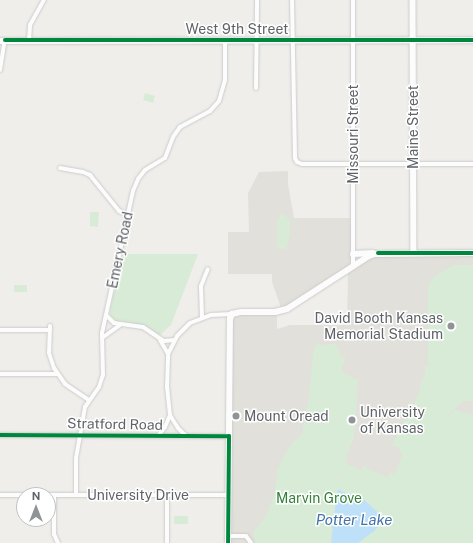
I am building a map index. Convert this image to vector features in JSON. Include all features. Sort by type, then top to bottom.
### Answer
[{"type":"street","points":[[29,40],[30,25],[44,0]]},
{"type":"street","points":[[256,88],[257,0]]},
{"type":"street","points":[[292,0],[295,158],[297,162],[353,164],[473,164]]},
{"type":"street","name":"Missouri Street","points":[[353,0],[353,267]]},
{"type":"street","name":"Maine Street","points":[[413,0],[414,253]]},
{"type":"street","points":[[0,70],[2,40]]},
{"type":"street","name":"West 9th Street","points":[[2,40],[473,40]]},
{"type":"street","name":"Emery Road","points":[[76,495],[76,458],[85,407],[99,386],[103,375],[102,338],[133,191],[141,174],[149,167],[165,158],[173,137],[180,128],[210,111],[219,101],[225,80],[225,40]]},
{"type":"street","points":[[60,168],[83,172],[90,175],[119,212],[128,216]]},
{"type":"street","points":[[186,436],[178,428],[170,416],[167,387],[168,354],[175,339],[186,326],[202,317],[217,314],[284,310],[368,256],[378,253]]},
{"type":"street","points":[[353,254],[473,253]]},
{"type":"street","points":[[202,317],[201,286],[208,269]]},
{"type":"street","points":[[228,543],[230,319],[232,314]]},
{"type":"street","points":[[106,315],[111,321],[120,325],[143,327],[154,333],[160,339],[168,354]]},
{"type":"street","points":[[102,338],[120,325]]},
{"type":"street","points":[[0,330],[50,328],[50,356],[57,374],[71,390],[89,400]]},
{"type":"street","points":[[160,339],[167,341],[175,339]]},
{"type":"street","points":[[0,374],[57,374]]},
{"type":"street","points":[[158,436],[165,427],[170,416]]},
{"type":"street","name":"Stratford Road","points":[[0,435],[229,436]]},
{"type":"street","points":[[0,495],[16,495]]},
{"type":"street","name":"University Drive","points":[[56,495],[229,495]]},
{"type":"street","points":[[167,495],[167,543]]},
{"type":"street","points":[[54,527],[54,534],[58,543]]},
{"type":"street","points":[[228,536],[246,536],[251,543]]},
{"type":"shaded area","points":[[288,171],[288,184],[294,218],[351,218],[351,262],[349,266],[289,306],[281,308],[272,282],[272,274],[228,274],[228,232],[249,232],[248,193],[259,172]]},
{"type":"shaded area","name":"University of Kansas","points":[[473,255],[473,543],[231,543],[232,323],[234,318],[239,315],[277,314],[277,329],[290,325],[347,325],[348,274],[367,260],[376,256]]},
{"type":"green space","points":[[145,93],[155,96],[153,103],[143,100]]},
{"type":"green space","points":[[90,212],[99,212],[98,227],[90,226]]},
{"type":"green space","points":[[281,213],[289,219],[290,224],[290,234],[286,249],[277,248],[277,223]]},
{"type":"green space","points":[[122,254],[198,254],[171,325],[159,336],[144,325],[118,322],[111,316],[110,311]]},
{"type":"green space","name":"Marvin Grove","points":[[454,265],[473,265],[473,401],[462,401],[444,420],[455,410],[473,415],[473,543],[255,543],[253,532],[267,515],[274,496],[278,468],[290,446],[302,433],[309,397],[313,353],[317,343],[325,346],[336,343],[341,357],[346,355],[341,370],[352,378],[358,379],[354,437],[345,459],[348,461],[346,463],[353,467],[355,465],[356,468],[361,471],[364,466],[372,472],[374,471],[387,478],[391,472],[395,474],[403,453],[399,451],[400,448],[392,445],[404,421],[406,421],[410,413],[407,411],[410,403],[414,404],[421,388],[419,387],[425,373],[425,366],[428,366],[428,286],[434,277]]},
{"type":"green space","points":[[14,285],[27,285],[27,292],[14,292]]},
{"type":"green space","points":[[174,516],[188,516],[188,524],[174,524]]},
{"type":"water","name":"Potter Lake","points":[[339,489],[364,500],[381,515],[382,523],[358,543],[331,543],[337,492]]},
{"type":"cycle path","points":[[5,40],[473,40]]},
{"type":"cycle path","points":[[378,253],[473,253]]},
{"type":"cycle path","points":[[0,435],[229,436],[228,543]]},
{"type":"place","name":"David Booth Kansas Memorial Stadium","points":[[451,326]]},
{"type":"place","name":"Mount Oread","points":[[236,416]]},
{"type":"place","name":"University of Kansas","points":[[352,420]]}]
